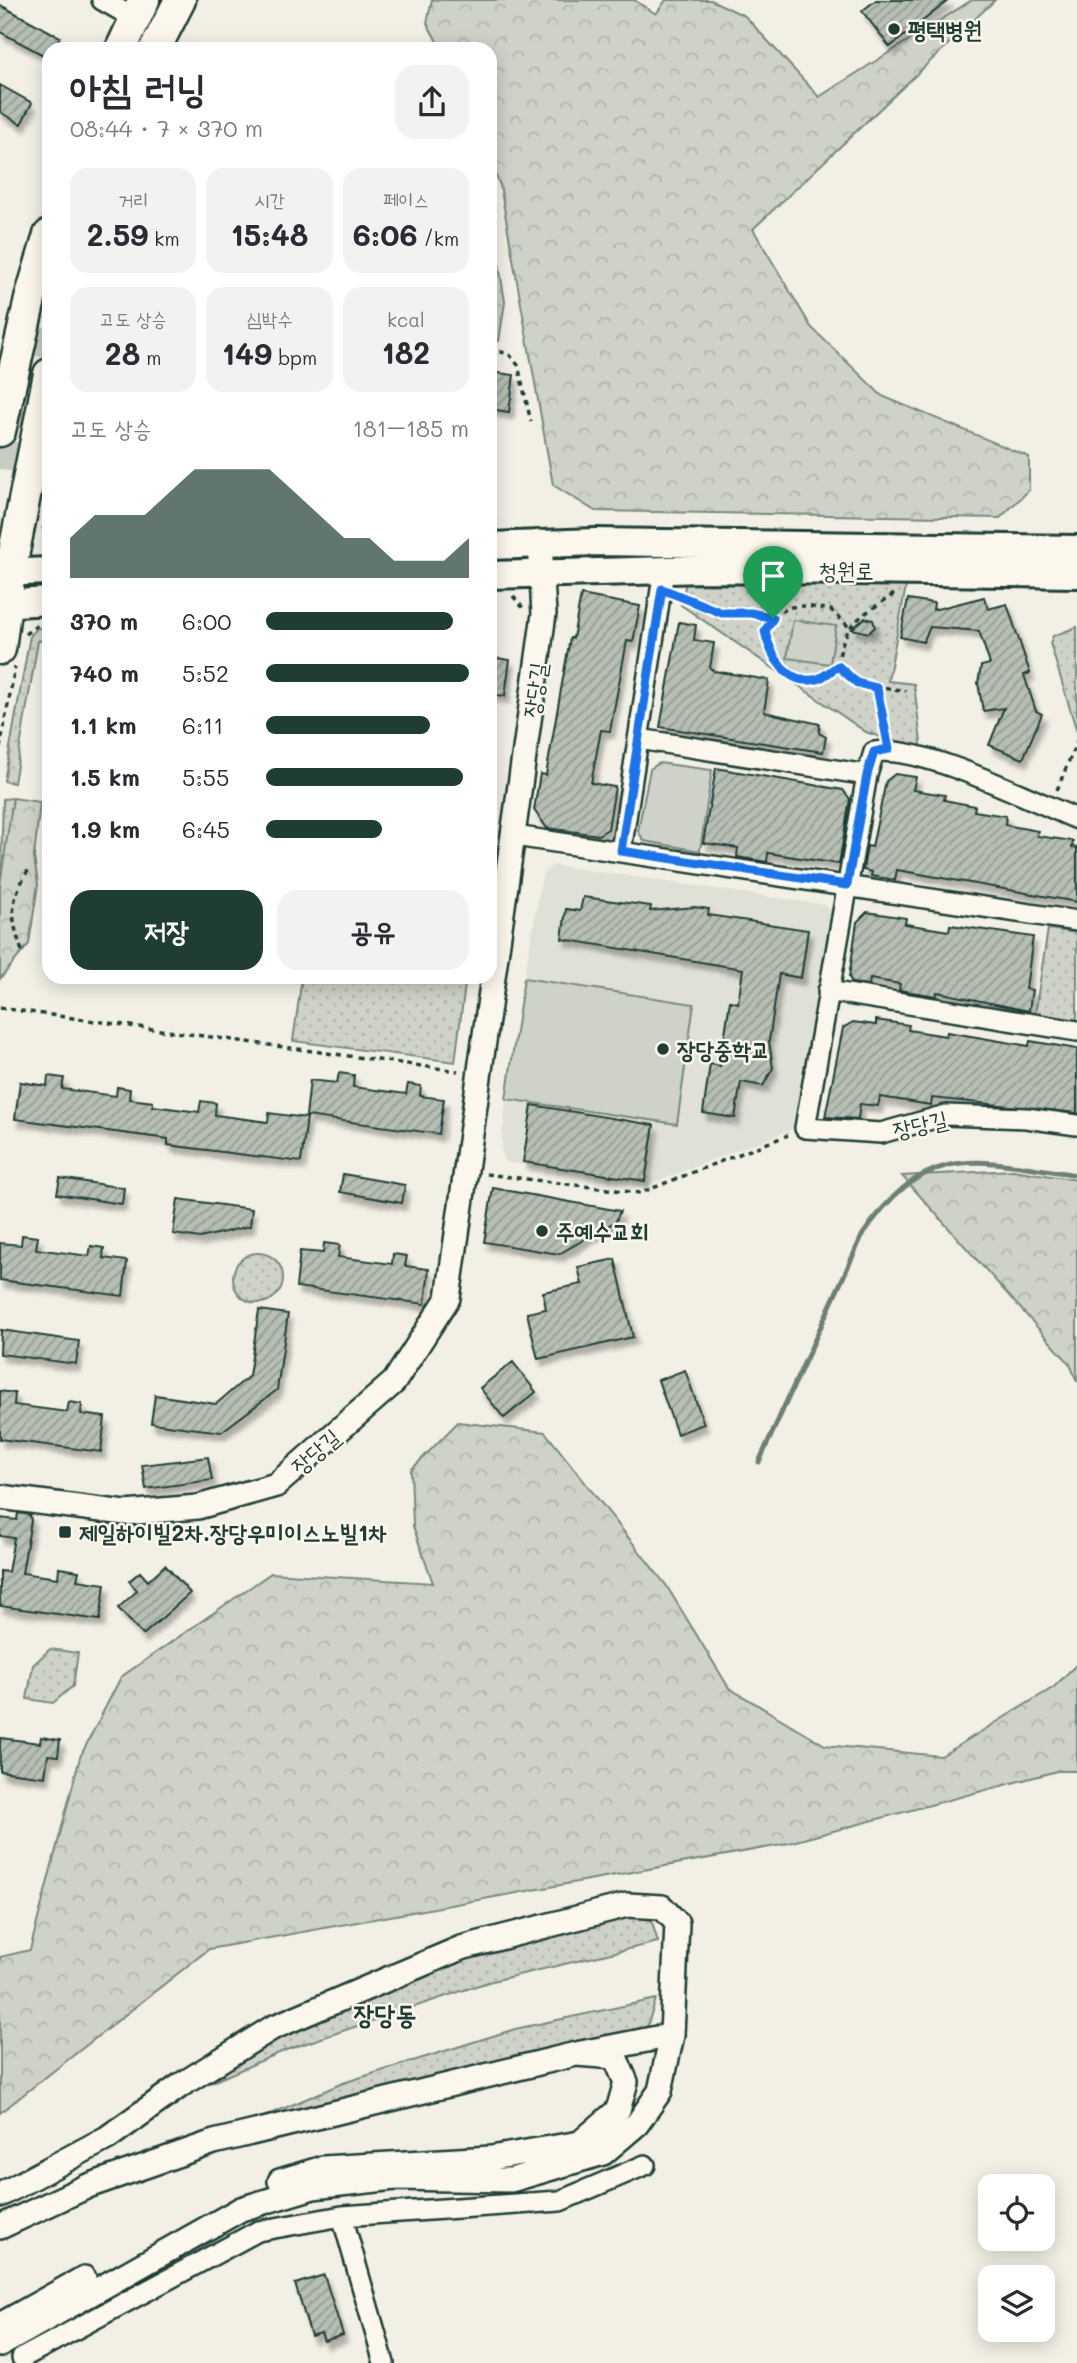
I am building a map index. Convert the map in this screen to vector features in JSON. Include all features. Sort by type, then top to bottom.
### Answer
[{"type":"main road","points":[[159,42],[180,0]]},
{"type":"main road","points":[[124,42],[139,9]]},
{"type":"main road","points":[[0,431],[42,258]]},
{"type":"main road","points":[[12,649],[3,604],[5,573],[42,406]]},
{"type":"main road","name":"청원로","points":[[497,545],[540,542],[1077,549]]},
{"type":"main road","name":"청원로","points":[[497,575],[541,572],[663,580],[933,570],[1077,574]]},
{"type":"main road","points":[[5,573],[42,571]]},
{"type":"main road","points":[[3,604],[42,601]]},
{"type":"street","points":[[102,0],[139,9]]},
{"type":"street","name":"장당길","points":[[497,962],[544,614],[540,542]]},
{"type":"street","points":[[621,851],[663,580]]},
{"type":"street","points":[[639,739],[867,775]]},
{"type":"street","points":[[805,1128],[867,775],[874,752],[889,749],[938,762],[1077,819]]},
{"type":"street","points":[[515,836],[1077,921]]},
{"type":"street","name":"장당길","points":[[0,1497],[125,1513],[198,1507],[276,1485],[394,1382],[447,1298],[494,984]]},
{"type":"street","points":[[828,991],[1077,1031]]},
{"type":"street","name":"장당길","points":[[805,1128],[881,1133],[946,1115],[1026,1118],[1077,1125]]},
{"type":"street","points":[[0,2195],[107,2138],[181,2085],[272,2028],[461,1948],[626,1905],[662,1907],[677,1923],[672,2035],[660,2091],[637,2124],[603,2153],[512,2180],[395,2178],[313,2187],[241,2208],[12,2354]]},
{"type":"street","points":[[0,2227],[88,2186],[214,2142],[576,2054],[672,2035]]},
{"type":"street","points":[[0,2325],[232,2196],[323,2168],[491,2158],[580,2143],[618,2110],[626,2082],[615,2057],[576,2054]]},
{"type":"street","points":[[12,2354],[258,2231],[342,2216],[560,2201],[645,2165]]},
{"type":"street","points":[[342,2216],[384,2363]]},
{"type":"path","points":[[497,351],[509,354],[518,365],[531,422]]},
{"type":"path","points":[[497,522],[502,521]]},
{"type":"path","points":[[663,580],[722,613],[751,613],[773,618]]},
{"type":"path","points":[[838,666],[840,642],[854,621],[896,593]]},
{"type":"path","points":[[838,666],[818,679],[798,677],[782,668],[770,652],[765,631],[773,618],[789,607],[806,606],[831,610],[850,628]]},
{"type":"path","points":[[0,748],[12,649],[42,624]]},
{"type":"path","points":[[838,666],[857,683],[906,691]]},
{"type":"path","points":[[877,688],[889,749]]},
{"type":"path","points":[[1049,808],[1077,741]]},
{"type":"path","points":[[22,951],[13,925],[16,890],[32,866]]},
{"type":"path","points":[[0,1007],[458,1071]]},
{"type":"path","points":[[467,1172],[640,1193],[805,1128]]},
{"type":"shaded area","name":"장당중학교","points":[[553,865],[826,905],[836,915],[800,1126],[645,1186],[506,1162],[501,1150],[524,978],[542,875]]},
{"type":"green space","points":[[432,0],[634,0],[656,14],[666,0],[711,0],[745,16],[819,97],[972,0],[995,0],[753,229],[811,327],[882,396],[1029,457],[1029,490],[1000,518],[595,511],[553,485],[497,178],[497,42],[437,42],[427,23]]},
{"type":"green space","points":[[497,263],[505,302],[499,341],[497,340]]},
{"type":"green space","points":[[907,581],[888,681],[914,684],[922,751],[866,732],[681,605],[686,582]]},
{"type":"green space","points":[[793,620],[836,626],[830,664],[787,658]]},
{"type":"green space","points":[[1077,627],[1077,732],[1050,643],[1053,636]]},
{"type":"green space","points":[[37,628],[42,628],[42,641],[38,641],[14,783],[4,781],[30,636]]},
{"type":"green space","points":[[659,763],[712,770],[700,851],[644,841],[638,831],[650,769]]},
{"type":"green space","points":[[13,798],[0,898],[3,799]]},
{"type":"green space","points":[[13,798],[40,802],[34,857],[38,884],[29,944],[0,979],[0,885]]},
{"type":"green space","points":[[1048,929],[1077,933],[1077,1027],[1034,1020]]},
{"type":"green space","points":[[524,978],[694,1004],[677,1124],[506,1099]]},
{"type":"green space","points":[[301,984],[465,984],[455,1062],[293,1041]]},
{"type":"green space","points":[[1013,1170],[1077,1180],[1077,1382],[1070,1364],[902,1176]]},
{"type":"green space","points":[[258,1253],[275,1261],[283,1278],[275,1295],[258,1303],[241,1295],[233,1278],[241,1261]]},
{"type":"green space","points":[[458,1422],[545,1432],[666,1585],[729,1688],[825,1745],[941,1756],[1054,1687],[1077,1664],[1077,1771],[1057,1771],[781,1845],[209,1949],[0,2113],[0,1957],[30,1950],[80,1757],[121,1677],[271,1573],[433,1583],[413,1526],[411,1470]]},
{"type":"green space","points":[[50,1649],[78,1653],[73,1686],[53,1703],[27,1699],[33,1665]]},
{"type":"green space","points":[[633,1913],[651,1919],[658,1942],[488,1982],[286,2050],[210,2083],[275,2037],[470,1953]]},
{"type":"green space","points":[[656,1999],[647,2027],[626,2035],[467,2068],[229,2132],[343,2083],[515,2029]]},
{"type":"building","name":"평택병원","points":[[876,0],[949,0],[890,47],[862,11]]},
{"type":"building","points":[[0,5],[60,37],[58,42],[42,42],[42,54],[0,32]]},
{"type":"building","points":[[0,85],[32,103],[21,124],[0,112]]},
{"type":"building","points":[[497,373],[514,375],[509,412],[497,410]]},
{"type":"building","points":[[581,595],[640,606],[633,642],[627,641],[610,731],[601,730],[591,783],[615,787],[608,829],[598,835],[547,828],[534,810],[540,774],[546,775],[570,638],[573,638]]},
{"type":"building","points":[[984,597],[988,609],[1007,604],[1030,673],[1024,675],[1036,711],[1042,714],[1023,759],[989,745],[1004,708],[983,711],[978,683],[981,666],[990,664],[979,631],[930,627],[923,642],[900,637],[908,599],[934,603],[933,610]]},
{"type":"building","points":[[865,618],[873,620],[875,627],[869,633],[852,629]]},
{"type":"building","points":[[679,622],[696,625],[694,640],[714,643],[710,668],[714,671],[769,680],[764,712],[820,724],[819,733],[826,737],[823,752],[660,727]]},
{"type":"building","points":[[497,658],[510,660],[505,696],[497,695]]},
{"type":"building","points":[[716,768],[843,790],[850,799],[839,864],[768,853],[767,862],[737,857],[738,848],[703,843]]},
{"type":"building","points":[[895,774],[916,777],[913,790],[945,795],[944,800],[975,806],[974,811],[1006,816],[1005,825],[1038,831],[1037,836],[1073,841],[1072,847],[1077,848],[1077,902],[897,870],[895,880],[871,876],[872,872],[863,870],[867,846],[872,847],[886,781]]},
{"type":"building","points":[[583,897],[651,906],[650,911],[695,907],[709,909],[708,915],[808,930],[801,978],[779,974],[769,1041],[773,1068],[763,1086],[741,1082],[735,1118],[703,1113],[710,1064],[720,1066],[730,1001],[738,1003],[743,969],[562,939],[566,909],[580,911]]},
{"type":"building","points":[[867,912],[906,918],[905,924],[949,931],[950,925],[1033,937],[1026,989],[1032,990],[1029,1011],[937,992],[936,996],[899,990],[900,984],[870,979],[869,985],[852,983],[849,977],[857,922]]},
{"type":"building","points":[[876,1020],[909,1025],[908,1030],[946,1036],[947,1032],[1029,1046],[1030,1041],[1077,1049],[1077,1113],[932,1098],[931,1105],[880,1097],[878,1106],[860,1104],[858,1119],[825,1117],[843,1028],[853,1022],[876,1025]]},
{"type":"building","points":[[339,1073],[354,1075],[353,1087],[406,1094],[408,1084],[421,1086],[420,1096],[444,1099],[439,1134],[306,1116],[310,1080],[337,1083]]},
{"type":"building","points":[[48,1076],[64,1078],[62,1089],[116,1096],[117,1087],[130,1089],[129,1099],[153,1102],[153,1106],[199,1112],[201,1101],[216,1103],[215,1115],[268,1122],[269,1113],[307,1118],[301,1162],[168,1145],[168,1139],[15,1119],[20,1082],[47,1086]]},
{"type":"building","points":[[532,1105],[654,1125],[645,1181],[523,1162]]},
{"type":"building","points":[[343,1174],[405,1185],[402,1203],[340,1192]]},
{"type":"building","points":[[60,1178],[124,1188],[122,1204],[57,1194]]},
{"type":"building","name":"주예수교회","points":[[493,1188],[620,1211],[616,1221],[559,1254],[484,1242]]},
{"type":"building","points":[[178,1199],[252,1209],[250,1226],[200,1238],[173,1234]]},
{"type":"building","points":[[22,1235],[38,1237],[36,1249],[89,1256],[91,1246],[104,1248],[103,1258],[127,1261],[123,1296],[0,1280],[0,1243],[21,1245]]},
{"type":"building","points":[[324,1243],[340,1245],[338,1257],[392,1264],[393,1254],[407,1256],[405,1266],[429,1269],[425,1304],[296,1287],[300,1251],[323,1253]]},
{"type":"building","points":[[615,1259],[633,1337],[538,1359],[527,1313],[546,1309],[543,1292],[582,1284],[578,1267]]},
{"type":"building","points":[[259,1310],[288,1314],[277,1390],[221,1432],[151,1423],[155,1395],[216,1404],[249,1376]]},
{"type":"building","points":[[1,1330],[79,1341],[76,1364],[0,1354]]},
{"type":"building","points":[[513,1362],[536,1392],[504,1418],[480,1388]]},
{"type":"building","points":[[685,1370],[704,1424],[677,1434],[658,1380]]},
{"type":"building","points":[[0,1391],[15,1393],[14,1405],[67,1412],[69,1402],[82,1404],[81,1414],[105,1417],[101,1452],[0,1439]]},
{"type":"building","points":[[208,1457],[212,1480],[146,1489],[142,1465]]},
{"type":"building","points":[[18,1513],[30,1515],[31,1521],[22,1573],[58,1578],[59,1568],[79,1571],[77,1580],[105,1584],[100,1620],[0,1606],[0,1571],[8,1572],[14,1538],[0,1536],[0,1518],[17,1520]]},
{"type":"building","points":[[165,1565],[190,1593],[143,1635],[118,1608],[137,1591],[129,1581],[140,1572],[148,1581]]},
{"type":"building","points":[[41,1737],[60,1740],[58,1756],[48,1755],[45,1777],[0,1771],[0,1738],[40,1743]]},
{"type":"building","points":[[324,2275],[343,2335],[324,2341],[321,2333],[311,2336],[295,2284]]},
{"type":"waterway","points":[[759,1462],[862,1236],[886,1205],[909,1184],[932,1171],[956,1164],[982,1162],[1077,1175]]},
{"type":"tunnel","points":[[32,401],[42,350]]},
{"type":"tunnel","points":[[0,469],[14,407]]},
{"type":"place","name":"평택병원","points":[[894,29]]},
{"type":"place","name":"장당중학교","points":[[663,1049]]},
{"type":"place","name":"주예수교회","points":[[542,1231]]},
{"type":"place","name":"제일하이빌2차.장당우미이스노빌1차","points":[[65,1532]]},
{"type":"district","name":"장당동","points":[[385,2014]]},
{"type":"route","points":[[662,589],[722,613],[751,613],[773,618],[765,631],[770,652],[782,668],[798,677],[818,679],[838,666],[857,683],[877,688],[889,749],[874,752],[867,775],[847,885],[621,851],[662,589]]}]
